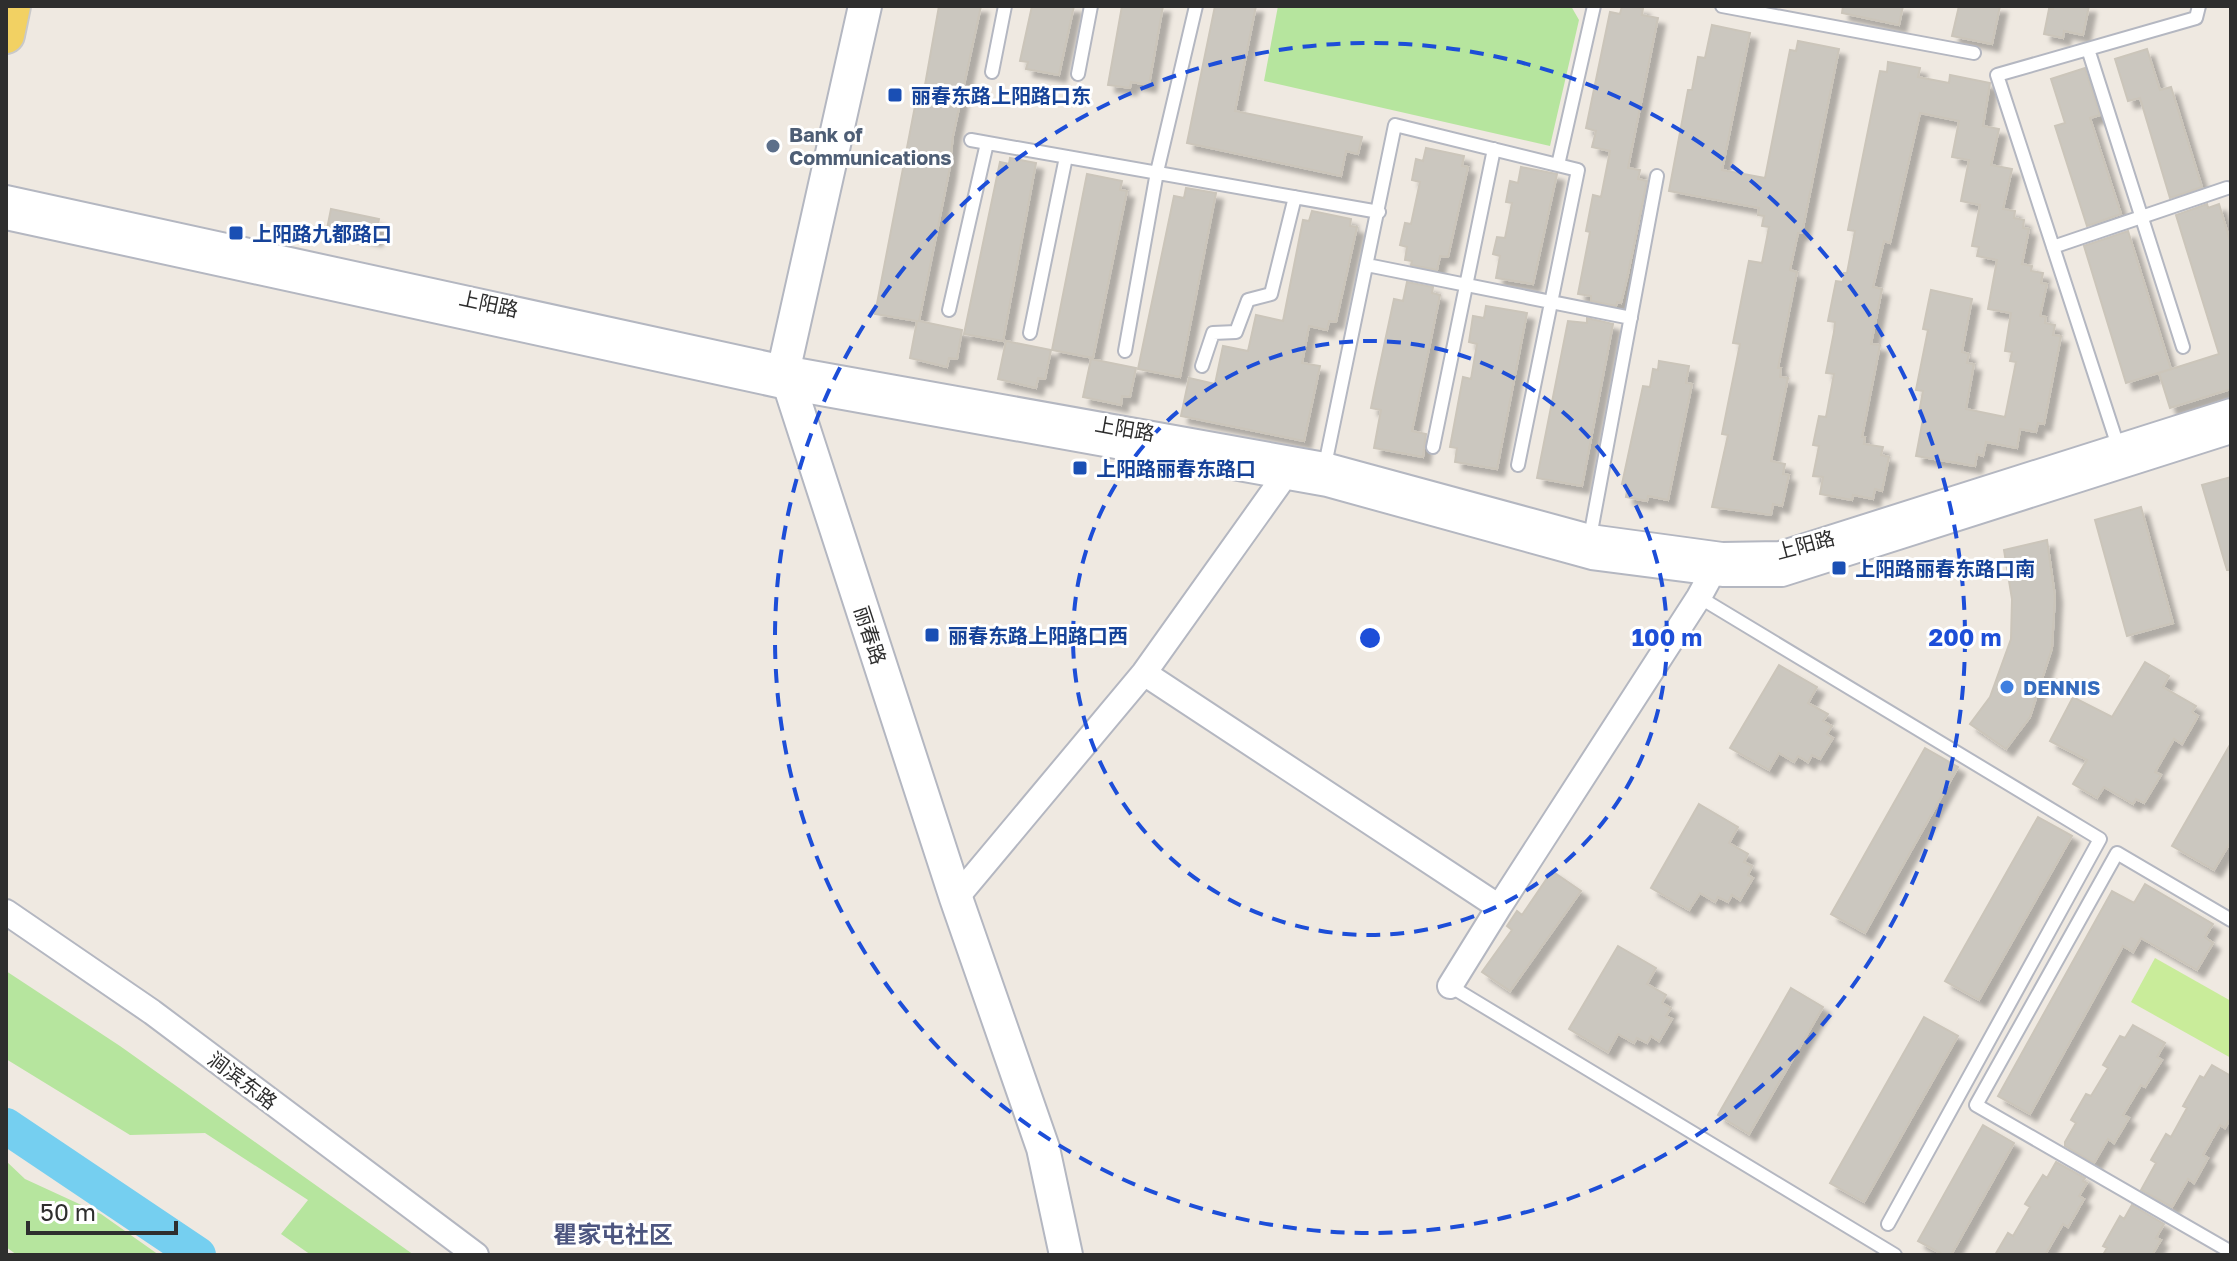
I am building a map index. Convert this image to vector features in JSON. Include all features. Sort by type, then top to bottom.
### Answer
[{"type":"main road","points":[[6,35],[12,6]]},
{"type":"main road","points":[[6,52],[22,6]]},
{"type":"main road","points":[[798,380],[865,6]]},
{"type":"main road","points":[[798,380],[886,6]]},
{"type":"main road","name":"丽春路","points":[[798,380],[1043,1148],[1066,1255]]},
{"type":"main road","name":"丽春路","points":[[963,890],[1064,1151],[1086,1255]]},
{"type":"street","name":"上阳路","points":[[6,198],[798,380]]},
{"type":"street","name":"上阳路","points":[[6,217],[798,380],[1291,467],[1325,465],[1590,537],[1717,564],[1782,574],[2231,431]]},
{"type":"street","name":"上阳路","points":[[1291,467],[1327,484],[1592,557],[1717,564],[1780,554],[2231,411]]},
{"type":"street","points":[[963,890],[1144,673],[1291,467]]},
{"type":"street","points":[[1450,986],[1699,597],[1717,564]]},
{"type":"street","points":[[1144,673],[1499,907]]},
{"type":"street","name":"涧滨东路","points":[[6,912],[152,1012],[476,1255]]},
{"type":"lane","points":[[992,72],[1005,6]]},
{"type":"lane","points":[[1078,74],[1091,6]]},
{"type":"lane","points":[[1125,351],[1157,172],[1196,6]]},
{"type":"lane","points":[[1558,165],[1594,6]]},
{"type":"lane","points":[[1722,6],[1974,53]]},
{"type":"lane","points":[[2118,446],[1997,75],[2196,18],[2199,6]]},
{"type":"lane","points":[[2088,49],[2183,347]]},
{"type":"lane","points":[[1325,465],[1395,125],[1578,170],[1518,465]]},
{"type":"lane","points":[[971,140],[1379,212]]},
{"type":"lane","points":[[949,310],[987,143]]},
{"type":"lane","points":[[1433,447],[1494,149]]},
{"type":"lane","points":[[1030,333],[1066,157]]},
{"type":"lane","points":[[1590,537],[1657,176]]},
{"type":"lane","points":[[2053,247],[2227,188]]},
{"type":"lane","points":[[1202,366],[1213,333],[1236,332],[1248,300],[1271,294],[1295,197]]},
{"type":"lane","points":[[1367,265],[1631,318]]},
{"type":"lane","points":[[1699,597],[2100,839],[1888,1224]]},
{"type":"lane","points":[[2231,920],[2117,853],[1976,1105],[2231,1252]]},
{"type":"lane","points":[[1450,986],[1895,1255]]},
{"type":"green space","points":[[1278,6],[1571,6],[1579,20],[1550,146],[1264,81]]},
{"type":"green space","points":[[2155,958],[2231,1001],[2231,1058],[2131,1002]]},
{"type":"green space","points":[[6,971],[120,1046],[414,1255],[311,1255],[281,1234],[308,1200],[205,1133],[130,1135],[6,1059]]},
{"type":"green space","points":[[6,1161],[25,1179],[101,1214],[159,1255],[17,1255],[6,1247]]},
{"type":"building","points":[[939,6],[981,6],[919,321],[962,330],[957,359],[949,358],[947,367],[910,358],[917,321],[875,314],[916,101],[922,102]]},
{"type":"building","points":[[1032,6],[1074,6],[1059,75],[1026,69],[1028,62],[1020,61]]},
{"type":"building","points":[[1122,6],[1163,6],[1149,85],[1131,82],[1130,88],[1108,85]]},
{"type":"building","points":[[1215,6],[1256,6],[1235,111],[1362,137],[1358,154],[1346,151],[1341,176],[1187,143]]},
{"type":"building","points":[[1622,6],[1643,8],[1642,15],[1658,18],[1628,168],[1640,170],[1638,179],[1647,181],[1621,303],[1617,302],[1616,306],[1591,301],[1591,296],[1578,294],[1590,232],[1586,231],[1593,195],[1601,197],[1610,151],[1592,147],[1596,131],[1586,128],[1610,12],[1620,14]]},
{"type":"building","points":[[1843,6],[1903,6],[1899,25],[1842,13]]},
{"type":"building","points":[[1959,6],[2000,6],[1992,44],[1952,36]]},
{"type":"building","points":[[2053,6],[2089,6],[2083,35],[2064,31],[2063,38],[2044,34],[2049,9]]},
{"type":"building","points":[[1712,25],[1750,33],[1722,170],[1765,178],[1790,50],[1796,51],[1798,41],[1839,49],[1802,233],[1798,233],[1790,270],[1797,272],[1778,368],[1781,368],[1780,377],[1788,378],[1771,461],[1785,464],[1783,474],[1789,475],[1782,506],[1773,504],[1771,515],[1712,507],[1728,435],[1722,434],[1740,344],[1733,343],[1749,261],[1762,263],[1769,227],[1762,226],[1764,216],[1758,215],[1759,208],[1669,191],[1688,90],[1692,90],[1698,57],[1705,58]]},
{"type":"building","points":[[2147,49],[2160,90],[2171,87],[2202,187],[2170,198],[2140,98],[2128,101],[2115,59]]},
{"type":"building","points":[[1888,62],[1920,68],[1918,77],[1949,83],[1950,75],[1990,83],[1983,126],[1999,129],[1991,165],[2012,169],[2003,209],[2015,211],[2014,218],[2024,220],[2023,228],[2029,229],[2022,264],[2032,266],[2031,271],[2043,273],[2041,283],[2047,284],[2040,316],[2046,317],[2045,323],[2055,325],[2053,335],[2061,336],[2044,424],[2038,423],[2036,432],[2020,429],[2017,448],[1986,442],[1983,456],[1977,454],[1975,466],[1916,456],[1924,414],[1919,413],[1923,391],[1916,390],[1928,330],[1923,329],[1931,290],[1972,299],[1962,352],[1969,354],[1967,363],[1974,364],[1966,409],[2005,417],[2016,362],[2010,361],[2012,352],[2005,351],[2011,313],[1988,309],[1997,260],[1977,256],[1979,247],[1972,246],[1980,205],[1961,201],[1969,160],[1952,157],[1959,121],[1920,113],[1890,243],[1884,241],[1873,287],[1882,289],[1871,344],[1880,345],[1862,437],[1865,437],[1864,444],[1883,447],[1881,455],[1889,457],[1882,491],[1875,489],[1873,499],[1853,495],[1852,500],[1820,494],[1823,477],[1813,476],[1819,446],[1813,445],[1819,416],[1826,417],[1834,374],[1826,373],[1835,322],[1828,321],[1836,281],[1843,282],[1844,273],[1847,273],[1855,231],[1848,230],[1880,71],[1887,72]]},
{"type":"building","points":[[2085,68],[2100,115],[2090,118],[2121,214],[2087,226],[2055,126],[2065,123],[2051,79]]},
{"type":"building","points":[[1426,148],[1464,156],[1462,166],[1468,167],[1448,257],[1440,256],[1437,270],[1411,265],[1412,261],[1405,260],[1407,247],[1400,245],[1405,223],[1411,224],[1420,182],[1412,180],[1416,159],[1423,161]]},
{"type":"building","points":[[1010,158],[1036,163],[1003,341],[964,334],[1000,162],[1009,164]]},
{"type":"building","points":[[1521,167],[1557,174],[1533,284],[1496,278],[1500,256],[1493,254],[1497,237],[1505,238],[1512,203],[1506,202],[1510,181],[1518,183]]},
{"type":"building","points":[[1087,174],[1122,181],[1120,190],[1127,191],[1093,358],[1052,350]]},
{"type":"building","points":[[1186,188],[1216,193],[1180,377],[1138,369],[1174,196],[1184,198]]},
{"type":"building","points":[[2207,204],[2208,208],[2219,204],[2231,244],[2231,389],[2170,408],[2159,373],[2219,354],[2176,215]]},
{"type":"building","points":[[331,209],[379,219],[375,239],[327,229]]},
{"type":"building","points":[[1312,211],[1351,219],[1350,226],[1357,227],[1336,322],[1329,321],[1327,330],[1309,326],[1302,363],[1320,366],[1304,441],[1181,416],[1189,378],[1215,384],[1223,346],[1248,351],[1256,315],[1283,321],[1303,220],[1309,221]]},
{"type":"building","points":[[2128,231],[2171,369],[2126,383],[2084,246]]},
{"type":"building","points":[[1407,282],[1433,287],[1432,293],[1440,295],[1412,431],[1426,434],[1423,457],[1374,448],[1381,410],[1371,408],[1394,299],[1403,301]]},
{"type":"building","points":[[1486,306],[1527,313],[1497,469],[1455,462],[1457,448],[1450,447],[1463,377],[1471,379],[1477,344],[1469,342],[1473,316],[1484,318]]},
{"type":"building","points":[[1587,318],[1613,324],[1582,486],[1537,478],[1568,321],[1587,323]]},
{"type":"building","points":[[1006,341],[1051,350],[1045,379],[1038,378],[1036,388],[998,379]]},
{"type":"building","points":[[1091,359],[1136,368],[1130,397],[1122,396],[1121,405],[1083,397]]},
{"type":"building","points":[[1659,361],[1689,366],[1686,383],[1692,384],[1668,500],[1648,496],[1647,501],[1626,497],[1628,485],[1622,484],[1643,386],[1650,387],[1653,369],[1658,370]]},
{"type":"building","points":[[2231,477],[2231,570],[2227,570],[2202,485]]},
{"type":"building","points":[[2141,507],[2173,623],[2127,636],[2095,520]]},
{"type":"building","points":[[2047,540],[2055,596],[2052,648],[2030,717],[2006,749],[1970,724],[1990,697],[2011,639],[2012,599],[2004,550]]},
{"type":"building","points":[[2145,662],[2169,676],[2163,687],[2196,706],[2192,712],[2198,716],[2182,744],[2174,739],[2155,772],[2161,775],[2144,803],[2136,799],[2133,804],[2104,787],[2097,798],[2073,784],[2087,760],[2050,741],[2073,697],[2112,717]]},
{"type":"building","points":[[1779,665],[1817,687],[1808,703],[1828,714],[1823,721],[1832,726],[1827,734],[1833,738],[1820,759],[1812,755],[1808,762],[1798,756],[1794,762],[1779,753],[1769,770],[1730,748]]},
{"type":"building","points":[[2231,743],[2231,841],[2214,870],[2172,846]]},
{"type":"building","points":[[1925,748],[1958,767],[1865,933],[1831,914]]},
{"type":"building","points":[[1699,804],[1738,827],[1729,843],[1748,854],[1744,862],[1752,866],[1748,875],[1753,878],[1740,900],[1732,895],[1728,902],[1718,897],[1715,902],[1700,893],[1689,910],[1651,888]]},
{"type":"building","points":[[2038,817],[2072,836],[1979,1000],[1945,981]]},
{"type":"building","points":[[1552,871],[1581,891],[1510,991],[1482,972],[1512,930],[1507,926],[1517,911],[1522,915]]},
{"type":"building","points":[[2145,884],[2213,924],[2205,937],[2213,943],[2197,970],[2141,938],[2133,952],[2123,946],[2030,1114],[1998,1096],[2112,891],[2134,903]]},
{"type":"building","points":[[1618,946],[1656,968],[1647,984],[1666,995],[1662,1003],[1671,1008],[1666,1016],[1672,1019],[1659,1041],[1651,1036],[1647,1043],[1637,1038],[1634,1043],[1618,1034],[1608,1052],[1569,1029]]},
{"type":"building","points":[[1791,988],[1823,1007],[1749,1134],[1718,1115]]},
{"type":"building","points":[[1924,1017],[1958,1036],[1864,1202],[1830,1183]]},
{"type":"building","points":[[2133,1025],[2165,1043],[2157,1057],[2162,1060],[2145,1087],[2141,1085],[2123,1115],[2129,1118],[2114,1143],[2108,1139],[2094,1163],[2065,1146],[2076,1123],[2071,1120],[2086,1094],[2091,1096],[2108,1068],[2103,1065],[2120,1036],[2125,1038]]},
{"type":"building","points":[[2212,1065],[2231,1076],[2231,1117],[2225,1128],[2220,1125],[2203,1155],[2208,1158],[2194,1183],[2188,1179],[2172,1207],[2141,1190],[2156,1163],[2151,1160],[2166,1134],[2171,1137],[2187,1108],[2183,1106],[2200,1076],[2204,1078]]},
{"type":"building","points":[[1983,1125],[2014,1143],[1951,1255],[1944,1255],[1918,1241]]},
{"type":"building","points":[[2056,1162],[2085,1178],[2083,1181],[2087,1183],[2079,1196],[2084,1199],[2068,1227],[2063,1224],[2045,1255],[1995,1255],[2008,1233],[2013,1236],[2030,1207],[2025,1204],[2043,1175],[2047,1178]]},
{"type":"building","points":[[2132,1205],[2164,1224],[2156,1238],[2161,1240],[2152,1255],[2103,1255],[2107,1248],[2103,1246],[2120,1216],[2124,1219]]},
{"type":"waterway","points":[[6,1126],[198,1255]]},
{"type":"place","name":"丽春东路上阳路口东","points":[[895,95]]},
{"type":"place","name":"Bank of Communications","points":[[773,146]]},
{"type":"place","name":"上阳路九都路口","points":[[236,233]]},
{"type":"place","name":"上阳路丽春东路口","points":[[1080,468]]},
{"type":"place","name":"上阳路丽春东路口南","points":[[1839,568]]},
{"type":"place","name":"丽春东路上阳路口西","points":[[932,635]]},
{"type":"place","name":"DENNIS","points":[[2007,687]]},
{"type":"district","name":"瞿家屯社区","points":[[613,1233]]}]
